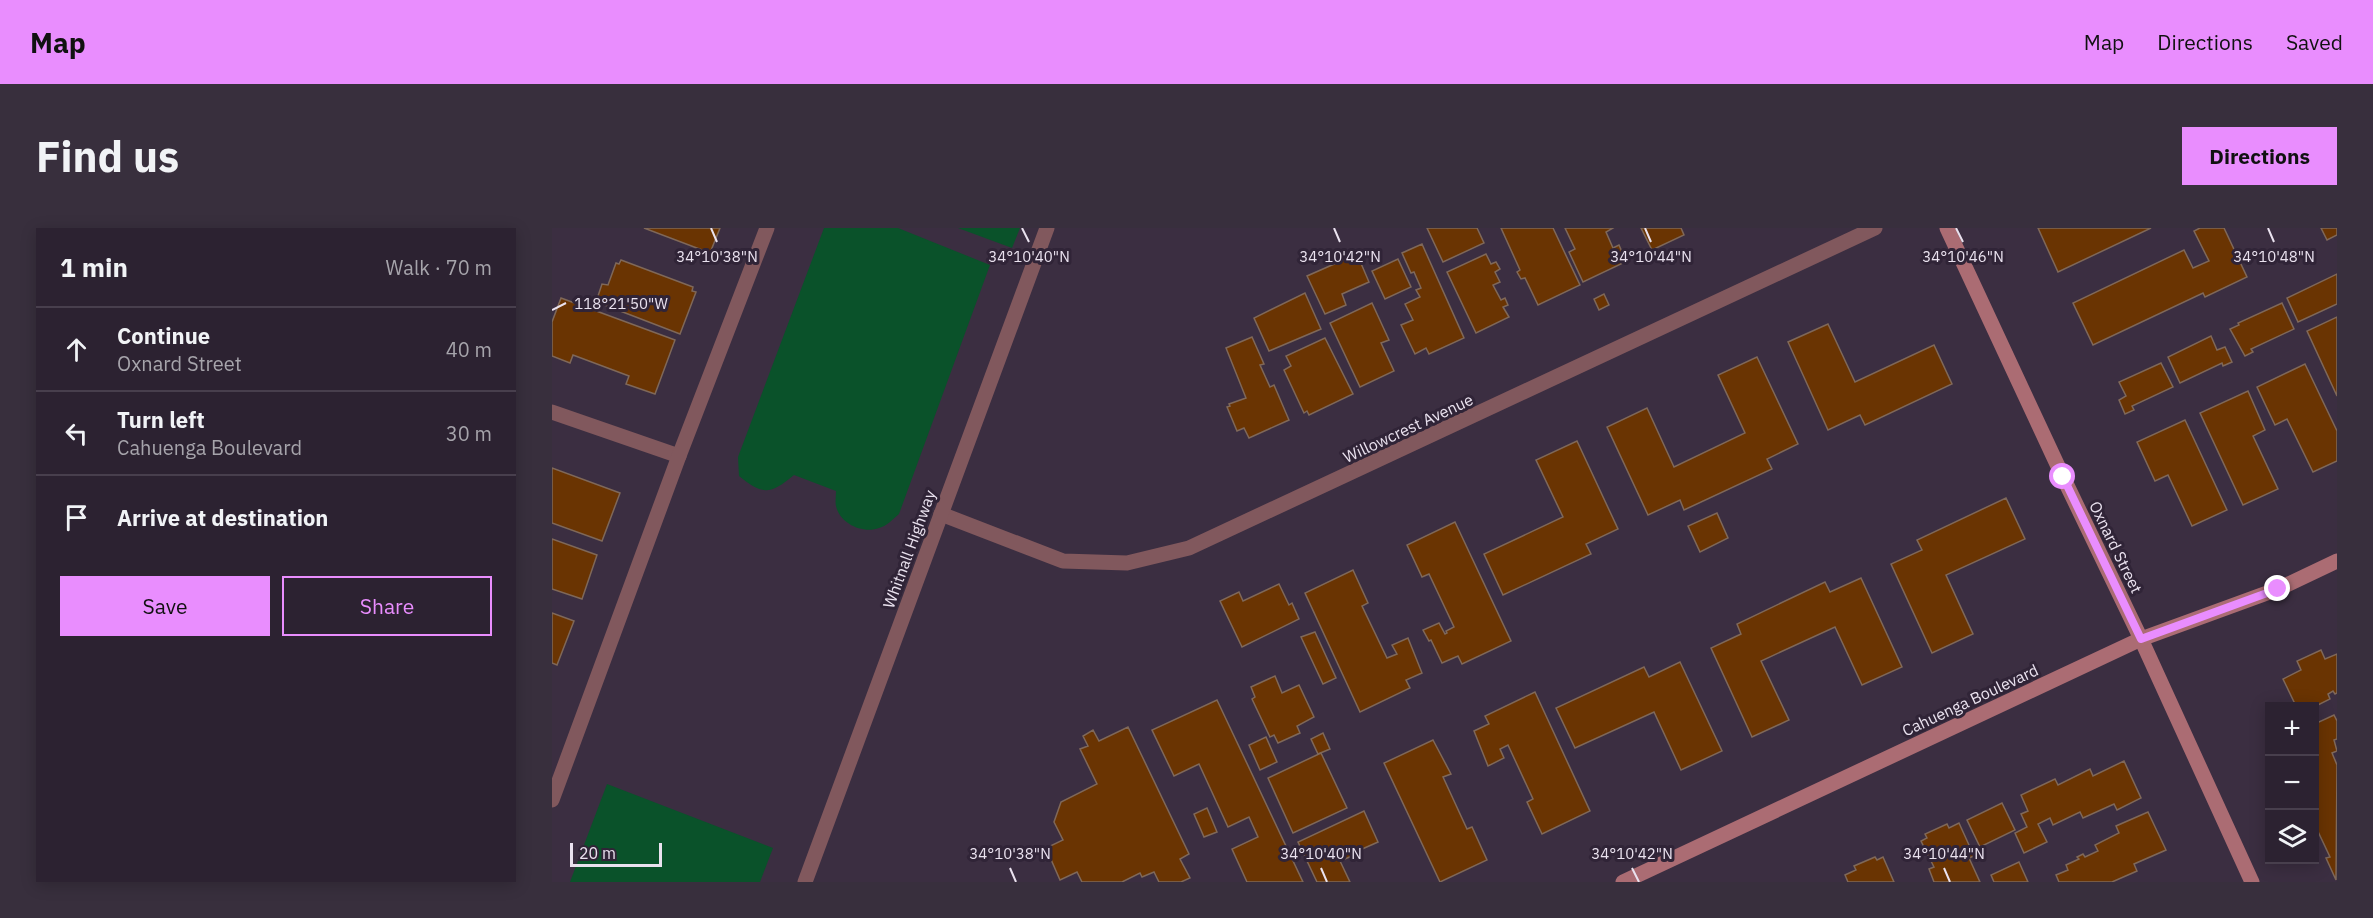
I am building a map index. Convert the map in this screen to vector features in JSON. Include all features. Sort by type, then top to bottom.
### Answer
[{"type":"main road","name":"Oxnard Street","points":[[1947,228],[2141,639],[2252,882]]},
{"type":"main road","name":"Cahuenga Boulevard","points":[[1623,882],[2141,639],[2278,589],[2337,561]]},
{"type":"street","points":[[552,800],[679,456],[767,228]]},
{"type":"street","name":"Whitnall Highway","points":[[806,882],[1047,228]]},
{"type":"street","name":"Willowcrest Avenue","points":[[941,514],[1063,561],[1127,563],[1189,549],[1875,228]]},
{"type":"street","points":[[552,412],[679,456]]},
{"type":"green space","points":[[824,228],[898,228],[990,265],[899,514],[885,526],[873,530],[853,526],[842,518],[836,506],[836,491],[794,475],[779,486],[767,490],[754,487],[739,476],[738,457]]},
{"type":"green space","points":[[958,228],[1020,228],[1012,248]]},
{"type":"green space","points":[[607,784],[773,848],[760,882],[570,882]]},
{"type":"building","points":[[644,228],[720,228],[710,253]]},
{"type":"building","points":[[1427,228],[1477,228],[1484,243],[1443,262]]},
{"type":"building","points":[[1501,228],[1553,228],[1580,285],[1538,305],[1525,278],[1521,279],[1517,272],[1520,270]]},
{"type":"building","points":[[1565,228],[1613,228],[1606,232],[1613,248],[1619,245],[1622,252],[1617,255],[1621,264],[1583,282],[1569,252],[1575,249]]},
{"type":"building","points":[[1641,228],[1681,228],[1684,235],[1652,250]]},
{"type":"building","points":[[2038,228],[2151,228],[2058,272]]},
{"type":"building","points":[[2200,228],[2224,228],[2247,277],[2205,297],[2203,293],[2093,345],[2073,303],[2184,250],[2193,268],[2209,261],[2194,231]]},
{"type":"building","points":[[2321,228],[2337,228],[2337,235],[2327,240]]},
{"type":"building","points":[[1422,244],[1464,338],[1429,354],[1426,348],[1415,354],[1401,325],[1413,320],[1405,304],[1420,297],[1416,290],[1421,288],[1402,253]]},
{"type":"building","points":[[1357,254],[1369,282],[1342,294],[1346,305],[1325,314],[1307,276]]},
{"type":"building","points":[[1486,254],[1491,264],[1496,262],[1500,269],[1495,272],[1500,282],[1493,285],[1501,300],[1505,298],[1508,305],[1503,307],[1509,317],[1476,333],[1447,272]]},
{"type":"building","points":[[1398,259],[1411,287],[1385,299],[1372,271]]},
{"type":"building","points":[[621,260],[693,287],[692,291],[696,292],[680,334],[602,304],[603,301],[597,299],[602,284],[608,285],[616,263],[619,264]]},
{"type":"building","points":[[2337,274],[2337,304],[2298,322],[2287,298]]},
{"type":"building","points":[[1305,293],[1321,329],[1269,351],[1254,318]]},
{"type":"building","points":[[1604,294],[1609,305],[1599,310],[1594,299]]},
{"type":"building","points":[[561,298],[675,340],[655,394],[626,384],[629,376],[573,355],[570,363],[552,356],[552,322]]},
{"type":"building","points":[[1372,303],[1389,340],[1381,343],[1394,371],[1360,387],[1330,323]]},
{"type":"building","points":[[2282,303],[2294,329],[2251,349],[2253,352],[2245,356],[2230,329]]},
{"type":"building","points":[[2337,317],[2337,396],[2307,331]]},
{"type":"building","points":[[1828,324],[1855,382],[1934,345],[1952,384],[1865,425],[1860,415],[1828,430],[1788,342]]},
{"type":"building","points":[[2211,336],[2217,350],[2225,347],[2232,362],[2223,366],[2222,363],[2180,383],[2168,357]]},
{"type":"building","points":[[1252,337],[1264,364],[1260,365],[1270,387],[1274,385],[1289,420],[1249,438],[1244,428],[1237,431],[1227,407],[1230,406],[1229,404],[1246,398],[1226,348]]},
{"type":"building","points":[[1325,338],[1353,394],[1309,415],[1307,411],[1304,413],[1284,370],[1291,366],[1286,356]]},
{"type":"building","points":[[1757,357],[1798,444],[1767,459],[1772,469],[1684,510],[1680,500],[1648,515],[1607,427],[1647,408],[1674,467],[1745,433],[1718,375]]},
{"type":"building","points":[[2161,363],[2173,387],[2132,406],[2134,410],[2125,414],[2119,400],[2126,396],[2119,382]]},
{"type":"building","points":[[2305,364],[2337,431],[2337,461],[2313,472],[2287,419],[2275,425],[2257,387]]},
{"type":"building","points":[[2248,391],[2265,430],[2253,436],[2278,489],[2243,505],[2200,413]]},
{"type":"building","points":[[2185,420],[2227,510],[2192,526],[2168,475],[2155,481],[2137,442]]},
{"type":"building","points":[[1577,441],[1618,529],[1586,544],[1591,554],[1503,595],[1484,554],[1563,517],[1536,460]]},
{"type":"building","points":[[552,468],[620,493],[602,541],[552,523]]},
{"type":"building","points":[[2006,498],[2025,539],[1946,575],[1973,634],[1932,653],[1891,564],[1922,550],[1917,540]]},
{"type":"building","points":[[1717,513],[1728,538],[1700,552],[1688,526]]},
{"type":"building","points":[[1455,522],[1511,641],[1462,664],[1458,656],[1442,663],[1431,640],[1429,641],[1423,630],[1439,623],[1445,634],[1454,627],[1429,574],[1422,577],[1407,545]]},
{"type":"building","points":[[552,539],[597,555],[582,599],[552,589]]},
{"type":"building","points":[[1353,570],[1368,603],[1362,606],[1387,658],[1397,654],[1392,645],[1408,638],[1422,673],[1406,680],[1410,688],[1360,712],[1305,593]]},
{"type":"building","points":[[1861,578],[1902,667],[1862,685],[1835,627],[1761,661],[1789,720],[1752,737],[1711,648],[1741,634],[1737,624],[1825,582],[1830,592]]},
{"type":"building","points":[[1279,584],[1289,605],[1292,603],[1299,619],[1242,647],[1220,601],[1239,592],[1243,601]]},
{"type":"building","points":[[552,613],[574,621],[557,665],[552,663]]},
{"type":"building","points":[[1315,632],[1336,678],[1323,684],[1301,637]]},
{"type":"building","points":[[2321,650],[2325,659],[2337,654],[2337,693],[2333,691],[2328,694],[2330,699],[2319,704],[2319,702],[2294,702],[2283,679],[2301,670],[2297,661]]},
{"type":"building","points":[[1680,662],[1722,751],[1681,770],[1654,712],[1575,748],[1556,708],[1644,667],[1649,677]]},
{"type":"building","points":[[1275,676],[1282,693],[1299,685],[1314,717],[1297,726],[1300,733],[1278,743],[1274,735],[1270,737],[1252,699],[1255,697],[1251,687]]},
{"type":"building","points":[[1535,692],[1590,811],[1542,834],[1527,802],[1533,799],[1508,745],[1500,749],[1504,758],[1488,766],[1474,731],[1489,724],[1485,716]]},
{"type":"building","points":[[1217,700],[1303,882],[1247,882],[1232,849],[1258,837],[1249,817],[1228,827],[1199,764],[1174,776],[1152,730]]},
{"type":"building","points":[[2334,715],[2337,721],[2337,739],[2334,740],[2337,751],[2332,753],[2337,765],[2336,880],[2326,858],[2330,857],[2319,834],[2319,722]]},
{"type":"building","points":[[1128,727],[1189,854],[1180,859],[1190,878],[1181,882],[1159,882],[1154,872],[1142,877],[1140,873],[1122,882],[1082,882],[1077,872],[1060,880],[1046,848],[1063,840],[1054,822],[1061,802],[1097,784],[1080,749],[1088,746],[1083,736],[1093,730],[1099,741]]},
{"type":"building","points":[[1323,733],[1330,749],[1318,754],[1311,739]]},
{"type":"building","points":[[1266,737],[1277,762],[1260,770],[1249,745]]},
{"type":"building","points":[[1433,740],[1451,774],[1443,777],[1467,829],[1472,827],[1487,860],[1440,882],[1384,763]]},
{"type":"building","points":[[1321,753],[1347,808],[1293,833],[1268,778]]},
{"type":"building","points":[[2124,761],[2141,798],[2117,810],[2114,804],[2083,818],[2080,812],[2053,825],[2050,818],[2038,824],[2047,842],[2024,853],[2015,833],[2027,827],[2021,814],[2028,811],[2021,795],[2055,779],[2058,785],[2090,769],[2093,776]]},
{"type":"building","points":[[2002,803],[2015,830],[1980,847],[1967,820]]},
{"type":"building","points":[[1207,808],[1217,832],[1204,837],[1194,814]]},
{"type":"building","points":[[1364,811],[1378,842],[1360,850],[1359,847],[1350,851],[1352,856],[1340,861],[1350,882],[1317,882],[1298,842]]},
{"type":"building","points":[[2148,812],[2166,850],[2134,864],[2137,871],[2112,882],[2059,882],[2056,875],[2068,870],[2066,865],[2079,859],[2077,857],[2083,854],[2085,857],[2098,851],[2095,845],[2119,833],[2116,826]]},
{"type":"building","points":[[1959,823],[1974,856],[1969,858],[1980,882],[1934,882],[1929,869],[1934,867],[1921,841],[1927,838],[1925,834],[1947,824],[1949,828]]},
{"type":"building","points":[[1875,857],[1877,860],[1883,857],[1894,882],[1848,882],[1845,875],[1856,870],[1854,866]]},
{"type":"building","points":[[2019,862],[2028,882],[1994,882],[1991,875]]},
{"type":"route","points":[[2063,477],[2141,639],[2278,589]]}]
